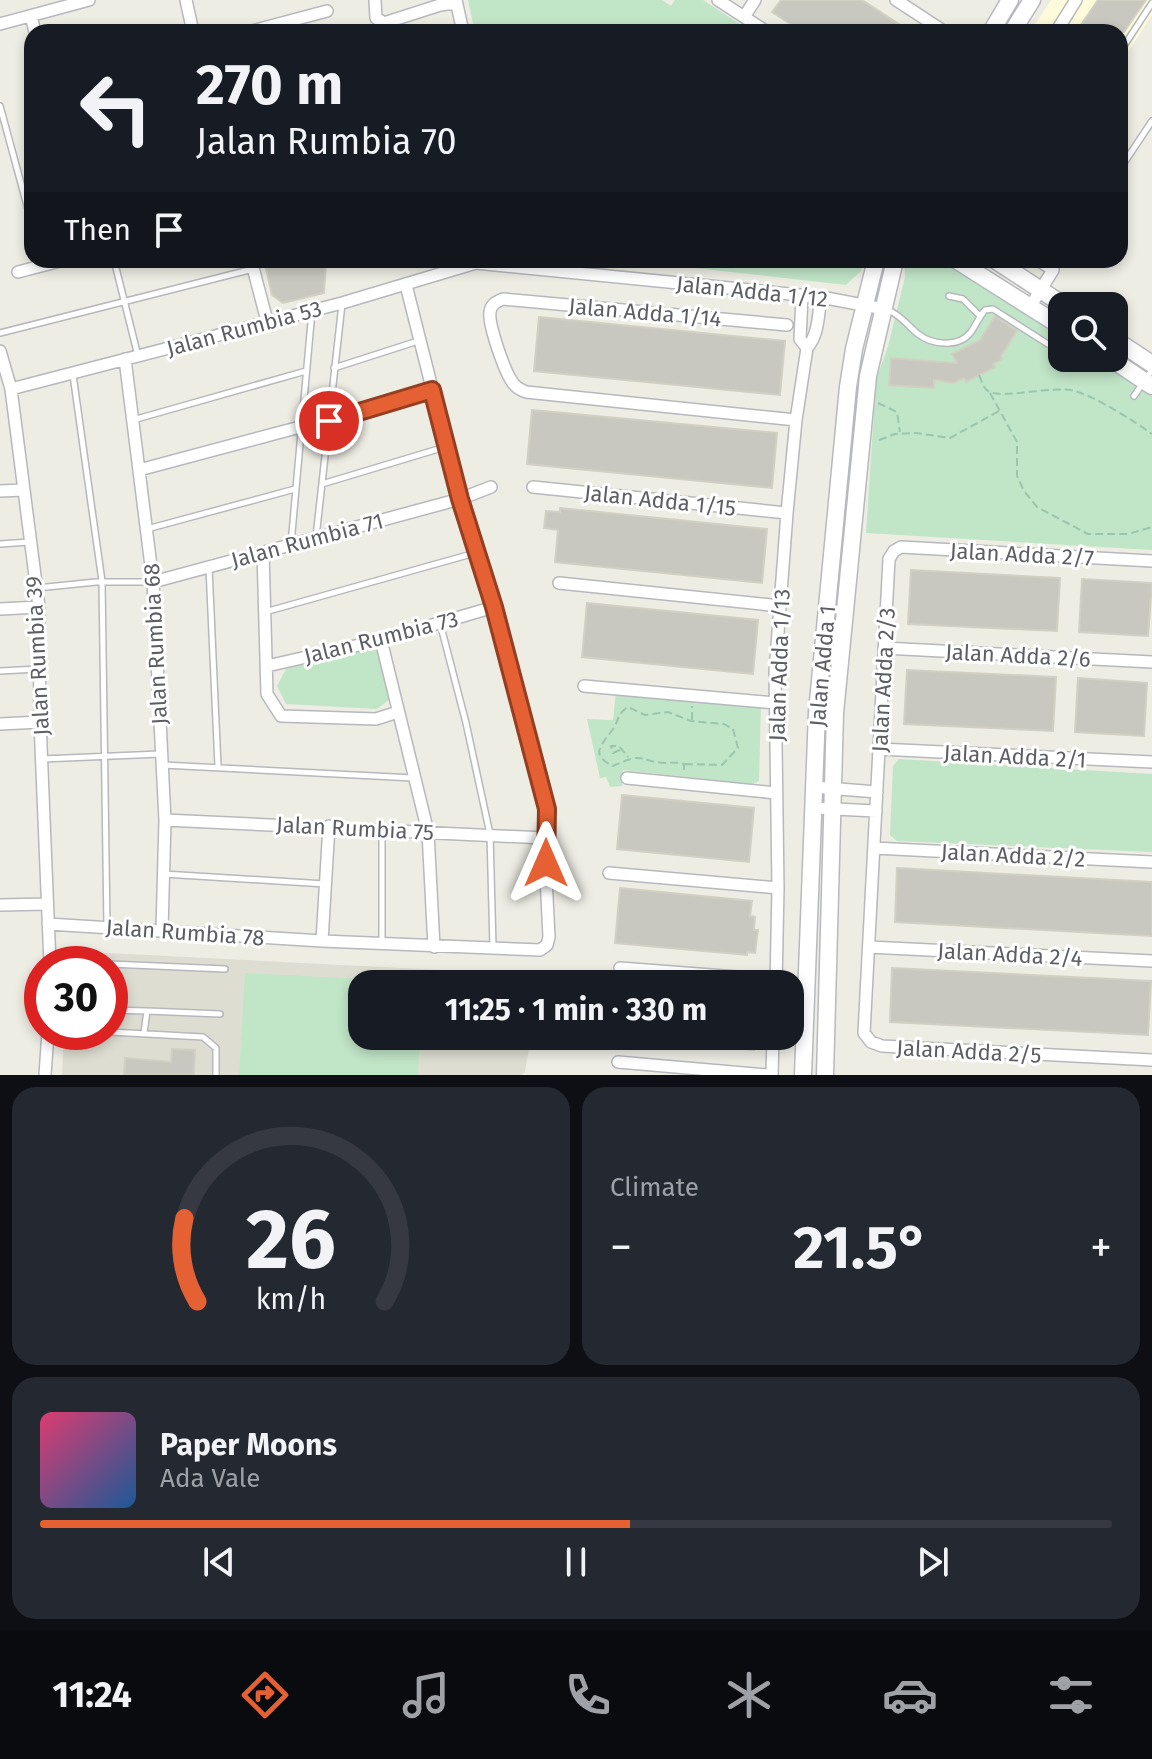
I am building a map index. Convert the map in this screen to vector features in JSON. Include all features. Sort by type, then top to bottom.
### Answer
[{"type":"street","points":[[0,24],[89,0]]},
{"type":"street","points":[[186,0],[191,24]]},
{"type":"street","points":[[718,0],[755,24]]},
{"type":"street","points":[[744,17],[755,0]]},
{"type":"street","points":[[896,0],[933,24]]},
{"type":"street","points":[[996,24],[1010,0]]},
{"type":"street","points":[[1017,24],[1032,0]]},
{"type":"street","points":[[1061,24],[1076,0]]},
{"type":"street","points":[[375,6],[376,18],[384,23],[439,2],[456,1],[461,24]]},
{"type":"street","points":[[278,24],[327,11]]},
{"type":"street","points":[[31,16],[33,24]]},
{"type":"street","points":[[18,272],[29,268]]},
{"type":"street","points":[[253,268],[267,321]]},
{"type":"street","name":"Jalan Rumbia 53","points":[[11,389],[342,303],[460,268]]},
{"type":"street","name":"Jalan Adda 1/12","points":[[524,268],[821,297],[884,309]]},
{"type":"street","name":"Jalan Adda 1","points":[[803,1075],[817,712],[847,398],[854,349],[874,268]]},
{"type":"street","name":"Jalan Adda 1","points":[[825,1075],[835,713],[865,398],[893,268]]},
{"type":"street","points":[[969,268],[1048,318]]},
{"type":"street","points":[[1007,268],[1048,295]]},
{"type":"street","points":[[1030,307],[1055,268]]},
{"type":"street","points":[[406,285],[446,447],[494,607],[547,809],[544,838]]},
{"type":"street","points":[[802,297],[800,339],[807,348],[814,340],[821,297]]},
{"type":"street","name":"Jalan Adda 1/14","points":[[787,325],[503,299],[494,302],[490,309],[491,323],[508,375],[519,389],[526,392],[796,420]]},
{"type":"street","name":"Jalan Adda 1/13","points":[[776,970],[775,703],[787,513],[807,348]]},
{"type":"street","name":"Jalan Rumbia 39","points":[[0,351],[11,389],[39,607],[41,759],[50,946]]},
{"type":"street","points":[[1128,353],[1150,375]]},
{"type":"street","name":"Jalan Rumbia 68","points":[[125,359],[153,582],[165,820],[162,930]]},
{"type":"street","points":[[1128,366],[1150,375]]},
{"type":"street","points":[[329,421],[432,390]]},
{"type":"street","points":[[139,470],[300,427]]},
{"type":"street","name":"Jalan Rumbia 71","points":[[153,582],[460,499],[491,487]]},
{"type":"street","name":"Jalan Adda 1/15","points":[[533,487],[787,513]]},
{"type":"street","points":[[0,491],[23,490]]},
{"type":"street","name":"Jalan Adda 2/7","points":[[894,551],[901,547],[1152,561]]},
{"type":"street","name":"Jalan Adda 2/3","points":[[874,848],[889,559],[894,551]]},
{"type":"street","points":[[263,552],[267,694],[281,716],[376,719],[398,712]]},
{"type":"street","points":[[559,583],[780,606]]},
{"type":"street","points":[[0,609],[39,607]]},
{"type":"street","name":"Jalan Rumbia 73","points":[[267,666],[381,640],[494,607]]},
{"type":"street","points":[[381,640],[428,832],[434,947]]},
{"type":"street","name":"Jalan Adda 2/6","points":[[884,648],[1152,662]]},
{"type":"street","points":[[584,686],[775,703]]},
{"type":"street","points":[[0,724],[40,722]]},
{"type":"street","name":"Jalan Adda 2/1","points":[[879,749],[1152,762]]},
{"type":"street","points":[[627,778],[776,793]]},
{"type":"street","points":[[814,787],[877,792]]},
{"type":"street","points":[[814,808],[876,811]]},
{"type":"street","name":"Jalan Rumbia 75","points":[[165,820],[544,838]]},
{"type":"street","points":[[322,941],[329,826]]},
{"type":"street","name":"Jalan Rumbia 78","points":[[48,924],[434,947],[540,950],[547,945],[549,937],[544,838]]},
{"type":"street","points":[[869,947],[874,848]]},
{"type":"street","name":"Jalan Adda 2/2","points":[[874,848],[1152,862]]},
{"type":"street","points":[[609,873],[778,888]]},
{"type":"street","points":[[0,905],[47,904]]},
{"type":"street","name":"Jalan Adda 2/4","points":[[869,947],[1152,961]]},
{"type":"street","name":"Jalan Adda 2/5","points":[[869,947],[864,1033],[871,1042],[882,1046],[1152,1060]]},
{"type":"street","points":[[620,968],[642,970]]},
{"type":"street","points":[[45,1075],[47,1050]]},
{"type":"street","points":[[618,1062],[770,1075],[772,1050]]},
{"type":"lane","points":[[1128,40],[1152,3]]},
{"type":"lane","points":[[0,106],[24,194]]},
{"type":"lane","points":[[1128,157],[1152,121]]},
{"type":"lane","points":[[116,268],[138,356]]},
{"type":"lane","points":[[0,333],[238,268]]},
{"type":"lane","points":[[949,296],[963,299],[980,316]]},
{"type":"lane","points":[[316,538],[342,303]]},
{"type":"lane","points":[[884,309],[903,317],[918,334],[929,340],[953,344],[970,334],[988,308],[993,309],[1048,344]]},
{"type":"lane","points":[[291,545],[312,310]]},
{"type":"lane","points":[[334,368],[419,340]]},
{"type":"lane","points":[[133,420],[306,371]]},
{"type":"lane","points":[[73,373],[102,581],[107,928]]},
{"type":"lane","points":[[1134,396],[1150,375]]},
{"type":"lane","points":[[322,484],[446,447]]},
{"type":"lane","points":[[147,529],[295,489]]},
{"type":"lane","points":[[0,544],[30,542]]},
{"type":"lane","points":[[264,612],[478,553]]},
{"type":"lane","points":[[209,567],[218,766]]},
{"type":"lane","points":[[36,588],[102,581],[153,582]]},
{"type":"lane","points":[[440,623],[490,834],[493,948]]},
{"type":"lane","points":[[0,671],[39,669]]},
{"type":"lane","points":[[41,759],[105,756],[416,778]]},
{"type":"lane","points":[[382,829],[382,943]]},
{"type":"lane","points":[[163,874],[325,884]]},
{"type":"lane","points":[[128,965],[225,969]]},
{"type":"lane","points":[[128,1010],[220,1014]]},
{"type":"lane","points":[[144,1033],[147,1011]]},
{"type":"lane","points":[[128,1033],[203,1037],[216,1048],[216,1075]]},
{"type":"path","points":[[979,375],[1017,442],[1017,476],[1037,507],[1088,534],[1128,534],[1152,527]]},
{"type":"path","points":[[990,393],[1075,391],[1152,434]]},
{"type":"path","points":[[865,398],[897,412],[900,433]]},
{"type":"path","points":[[879,440],[900,433],[950,438],[1000,411]]},
{"type":"path","points":[[628,707],[645,715],[668,712],[691,721],[724,724],[733,729],[738,748],[722,765],[684,764],[661,763],[636,756],[613,766],[605,762],[599,753],[603,739],[615,727],[617,716],[628,707]]},
{"type":"path","points":[[620,750],[629,758]]},
{"type":"path","points":[[683,783],[684,764]]},
{"type":"shaded area","points":[[1051,0],[1152,0],[1152,15],[1128,52],[1128,24],[1035,24]]},
{"type":"shaded area","points":[[128,954],[442,970],[348,970],[348,1050],[529,1050],[522,1075],[62,1075],[63,1050],[128,1050]]},
{"type":"green space","points":[[468,0],[662,0],[671,6],[675,0],[703,0],[740,24],[473,24]]},
{"type":"green space","points":[[695,268],[862,268],[846,285]]},
{"type":"green space","points":[[904,268],[954,268],[1048,328],[1048,372],[1117,372],[1152,394],[1152,550],[866,533],[876,380],[888,346]]},
{"type":"green space","points":[[369,647],[378,651],[390,699],[377,709],[286,704],[277,686],[286,669]]},
{"type":"green space","points":[[616,691],[761,705],[759,781],[752,784],[623,770],[622,786],[610,787],[606,777],[600,778],[587,719],[613,720]]},
{"type":"green space","points":[[899,759],[1152,774],[1152,852],[897,841],[890,835],[893,766]]},
{"type":"green space","points":[[245,973],[348,978],[348,1050],[419,1050],[418,1075],[239,1075]]},
{"type":"building","points":[[781,0],[862,0],[899,24],[791,24],[772,12]]},
{"type":"building","points":[[1098,0],[1146,0],[1128,26],[1082,24]]},
{"type":"building","points":[[266,268],[326,268],[324,293],[283,303],[272,295]]},
{"type":"building","points":[[995,316],[1017,331],[1002,359],[993,364],[995,367],[966,382],[964,378],[954,383],[934,380],[934,388],[889,385],[891,358],[957,363],[952,354],[980,340]]},
{"type":"building","points":[[539,317],[785,341],[780,395],[534,371]]},
{"type":"building","points":[[532,410],[777,433],[772,488],[527,464]]},
{"type":"building","points":[[560,508],[767,529],[762,583],[555,562],[558,530],[544,528],[546,511],[560,512]]},
{"type":"building","points":[[911,570],[1060,578],[1057,631],[908,624]]},
{"type":"building","points":[[1082,579],[1152,583],[1148,636],[1079,632]]},
{"type":"building","points":[[587,603],[758,620],[753,674],[582,657]]},
{"type":"building","points":[[907,670],[1056,677],[1053,731],[904,724]]},
{"type":"building","points":[[1078,678],[1147,683],[1144,736],[1075,732]]},
{"type":"building","points":[[622,795],[754,808],[749,862],[617,849]]},
{"type":"building","points":[[897,868],[1152,882],[1152,936],[895,922]]},
{"type":"building","points":[[620,888],[752,901],[750,916],[755,917],[754,930],[758,930],[755,953],[747,952],[747,955],[615,943]]},
{"type":"building","points":[[892,968],[1151,981],[1148,1035],[890,1022]]},
{"type":"building","points":[[172,1049],[195,1050],[194,1075],[124,1075],[125,1058],[171,1062]]},
{"type":"route","points":[[329,421],[432,390],[547,809],[544,838],[546,863]]}]
